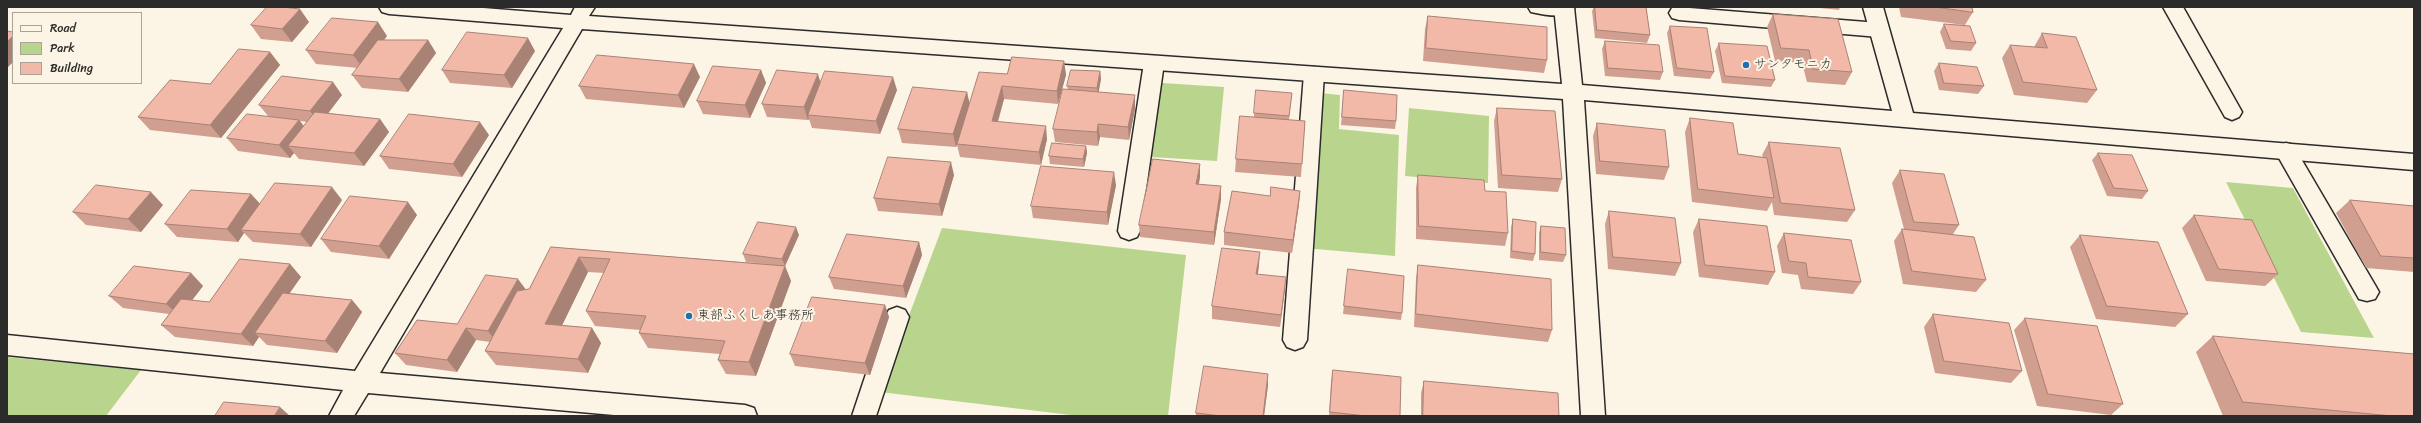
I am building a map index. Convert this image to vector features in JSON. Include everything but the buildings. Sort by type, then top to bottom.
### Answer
[{"type":"street","points":[[389,7],[581,15],[1154,62],[1573,92],[2414,162]]},
{"type":"street","points":[[1538,7],[1564,8],[1573,92],[1593,416]]},
{"type":"street","points":[[1873,7],[1905,120]]},
{"type":"street","points":[[2173,7],[2232,112]]},
{"type":"street","points":[[1679,13],[1879,30]]},
{"type":"street","points":[[341,416],[363,382],[581,15]]},
{"type":"street","points":[[1129,231],[1154,62]]},
{"type":"street","points":[[1294,340],[1314,74]]},
{"type":"street","points":[[2286,152],[2367,292]]},
{"type":"street","points":[[864,416],[897,317]]},
{"type":"street","points":[[7,345],[363,382],[745,416]]},
{"type":"green space","points":[[1162,83],[1224,87],[1217,161],[1151,157]]},
{"type":"green space","points":[[1310,92],[1340,95],[1339,129],[1399,135],[1395,256],[1293,247]]},
{"type":"green space","points":[[1409,108],[1489,116],[1488,183],[1405,176]]},
{"type":"green space","points":[[2226,182],[2293,188],[2374,338],[2301,332]]},
{"type":"green space","points":[[942,228],[1186,255],[1168,416],[1079,416],[880,392]]},
{"type":"green space","points":[[7,357],[141,370],[106,416],[7,416]]},
{"type":"place","name":"サンタモニカ","points":[[1746,65]]},
{"type":"place","name":"東部ふくしあ事務所","points":[[689,316]]}]
